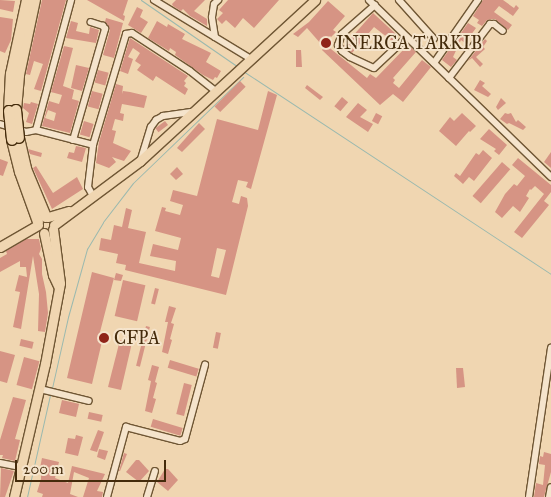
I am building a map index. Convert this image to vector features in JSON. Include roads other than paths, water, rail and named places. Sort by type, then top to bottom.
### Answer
[{"type":"highway","points":[[27,0],[11,74],[12,111],[15,139],[45,225]]},
{"type":"highway","points":[[12,111],[35,0]]},
{"type":"main road","points":[[0,247],[71,210],[140,161],[315,0]]},
{"type":"main road","points":[[14,497],[40,388],[59,288],[60,273],[45,225]]},
{"type":"street","points":[[36,130],[71,0]]},
{"type":"street","points":[[154,0],[250,60]]},
{"type":"street","points":[[215,37],[212,17],[214,4],[218,0]]},
{"type":"street","points":[[369,0],[551,177]]},
{"type":"street","points":[[399,0],[434,39]]},
{"type":"street","points":[[434,63],[478,0]]},
{"type":"street","points":[[375,6],[342,34],[338,44],[342,51],[350,57],[374,68],[407,37]]},
{"type":"street","points":[[73,140],[104,29],[103,26],[91,22]]},
{"type":"street","points":[[449,78],[490,24],[494,24],[503,31]]},
{"type":"street","points":[[93,196],[88,184],[93,145],[125,36],[128,33],[132,33],[190,71],[216,91]]},
{"type":"street","points":[[140,161],[151,127],[156,120],[162,116],[194,112]]},
{"type":"street","points":[[0,124],[26,132],[36,130],[93,145]]},
{"type":"street","points":[[529,497],[551,348]]},
{"type":"street","points":[[107,497],[126,427],[180,441],[185,439],[205,365]]},
{"type":"street","points":[[40,388],[89,401]]},
{"type":"street","points":[[0,462],[22,467]]},
{"type":"street","points":[[147,497],[156,471]]},
{"type":"street","points":[[549,497],[551,487]]},
{"type":"waterway","points":[[141,0],[238,67]]},
{"type":"waterway","points":[[243,71],[551,274]]},
{"type":"waterway","points":[[52,388],[68,317],[87,249],[103,222],[133,183],[243,77]]},
{"type":"waterway","points":[[27,497],[50,395]]},
{"type":"place","name":"INERGA TARKIB","points":[[326,43]]},
{"type":"place","name":"CFPA","points":[[104,338]]}]
